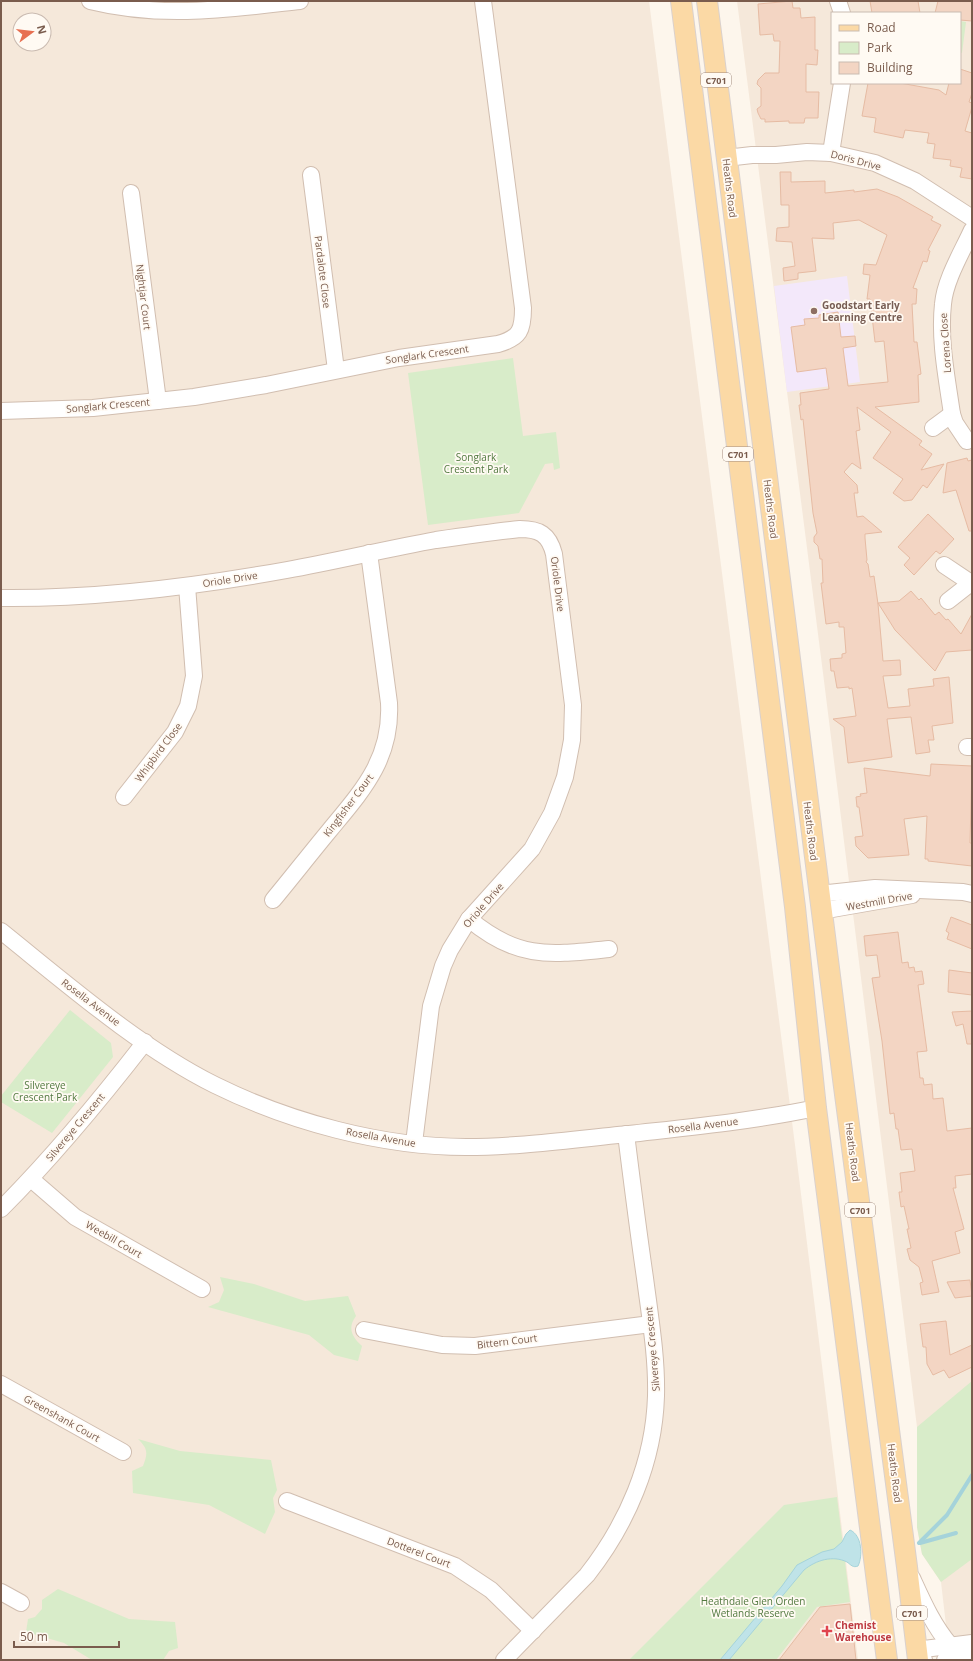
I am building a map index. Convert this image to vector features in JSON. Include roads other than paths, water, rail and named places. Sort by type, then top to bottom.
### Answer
[{"type":"main road","name":"C701","points":[[681,1],[794,907],[816,1108],[887,1660]]},
{"type":"main road","name":"Heaths Road","points":[[707,1],[820,902],[907,1567],[917,1659]]},
{"type":"main road","points":[[700,157],[726,158]]},
{"type":"main road","points":[[794,907],[820,902]]},
{"type":"main road","points":[[816,1108],[846,1104]]},
{"type":"street","points":[[98,2],[130,8],[187,12],[212,11],[300,1]]},
{"type":"street","name":"Songlark Crescent","points":[[1,411],[93,408],[158,401],[266,384],[399,358],[498,344],[512,340],[519,333],[522,326],[523,308],[483,1]]},
{"type":"street","points":[[838,1],[842,12]]},
{"type":"street","points":[[831,153],[842,84]]},
{"type":"street","name":"Doris Drive","points":[[726,158],[807,152],[831,153],[875,163],[915,181],[972,218]]},
{"type":"street","name":"Pardalote Close","points":[[311,175],[336,370]]},
{"type":"street","name":"Nightjar Court","points":[[131,193],[158,401]]},
{"type":"street","name":"Lorena Close","points":[[967,441],[955,423],[952,414],[943,342],[942,303],[948,283],[972,230]]},
{"type":"street","points":[[933,428],[952,414]]},
{"type":"street","name":"Oriole Drive","points":[[1,598],[119,593],[187,586],[286,570],[460,536],[520,529],[532,529],[545,536],[552,547],[573,705],[572,740],[565,777],[552,813],[532,849],[469,919],[450,950],[436,986],[427,1033],[414,1143]]},
{"type":"street","name":"Kingfisher Court","points":[[273,900],[370,779],[382,754],[386,740],[389,703],[369,553]]},
{"type":"street","points":[[944,565],[972,583],[948,601]]},
{"type":"street","name":"Whipbird Close","points":[[124,797],[175,732],[188,706],[193,690],[194,676],[187,586]]},
{"type":"street","name":"Westmill Drive","points":[[820,902],[878,902],[937,890],[972,894]]},
{"type":"street","points":[[469,919],[483,931],[501,942],[528,951],[554,954],[609,949]]},
{"type":"street","name":"Rosella Avenue","points":[[1,931],[85,998],[145,1042],[216,1085],[283,1113],[355,1133],[414,1143],[464,1147],[497,1147],[543,1144],[723,1123],[816,1108]]},
{"type":"street","name":"Silvereye Crescent","points":[[1,1209],[31,1179],[84,1119],[145,1042]]},
{"type":"street","name":"Silvereye Crescent","points":[[504,1660],[587,1575],[599,1559],[625,1518],[636,1493],[644,1466],[654,1416],[655,1375],[651,1324],[626,1134]]},
{"type":"street","name":"Weebill Court","points":[[31,1179],[75,1217],[202,1289]]},
{"type":"street","name":"Bittern Court","points":[[364,1330],[442,1345],[475,1346],[651,1324]]},
{"type":"street","name":"Greenshank Court","points":[[1,1384],[123,1452]]},
{"type":"street","name":"Dotterel Court","points":[[288,1501],[455,1566],[490,1590],[532,1631]]},
{"type":"street","points":[[907,1567],[940,1633],[947,1653]]},
{"type":"street","points":[[1,1592],[21,1603]]},
{"type":"street","points":[[947,1653],[972,1643]]},
{"type":"street","points":[[917,1659],[924,1649],[972,1656]]},
{"type":"water","points":[[850,1530],[857,1536],[859,1541],[861,1557],[858,1566],[853,1566],[842,1560],[830,1559],[819,1561],[809,1566],[804,1570],[729,1660],[720,1660],[782,1586],[797,1565],[822,1552],[834,1549],[842,1542]]},
{"type":"waterway","points":[[919,1543],[947,1515],[972,1475]]},
{"type":"waterway","points":[[920,1543],[956,1533]]},
{"type":"place","name":"Goodstart Early Learning Centre","points":[[814,311]]},
{"type":"place","name":"Chemist Warehouse","points":[[827,1631]]},
{"type":"park label","name":"Songlark Crescent Park","points":[[476,462]]},
{"type":"park label","name":"Silvereye Crescent Park","points":[[45,1090]]},
{"type":"park label","name":"Heathdale Glen Orden Wetlands Reserve","points":[[753,1606]]}]
